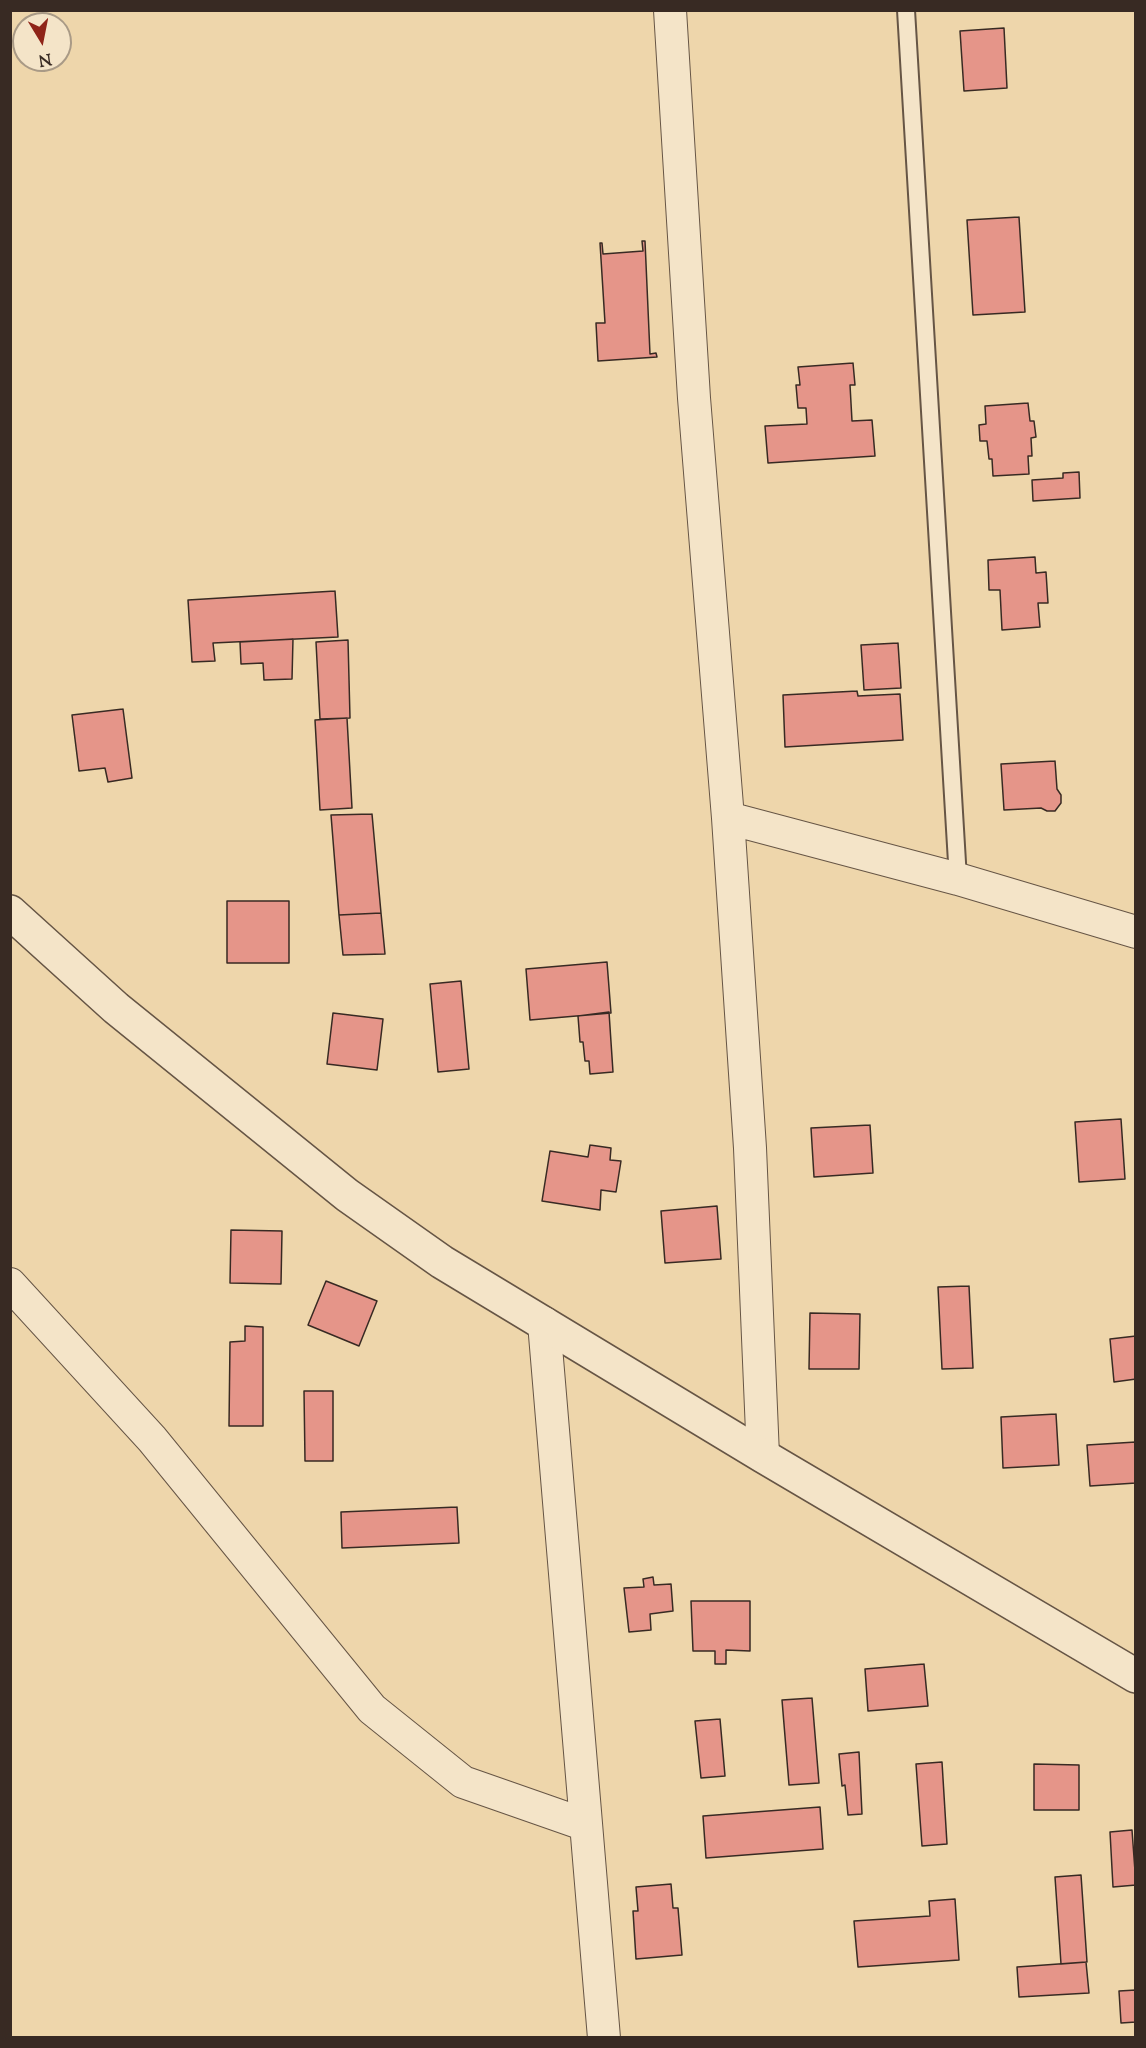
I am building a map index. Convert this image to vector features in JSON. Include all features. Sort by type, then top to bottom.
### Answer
[{"type":"street","points":[[670,10],[694,398],[728,818],[750,1148],[763,1456]]},
{"type":"street","points":[[728,818],[958,879],[1136,932]]},
{"type":"street","points":[[10,912],[116,1008],[347,1195],[442,1262],[763,1456],[1136,1676]]},
{"type":"street","points":[[10,1284],[152,1439],[372,1709],[464,1782],[586,1825]]},
{"type":"street","points":[[544,1323],[604,2037]]},
{"type":"lane","points":[[906,10],[958,879]]},
{"type":"building","points":[[1004,28],[1007,88],[964,91],[960,31]]},
{"type":"building","points":[[1019,217],[1025,312],[973,315],[967,220]]},
{"type":"building","points":[[642,241],[645,241],[650,354],[656,353],[657,357],[598,361],[596,323],[605,323],[600,243],[602,243],[603,254],[643,251]]},
{"type":"building","points":[[853,363],[855,385],[850,385],[852,421],[872,420],[875,456],[768,463],[765,426],[807,424],[806,408],[798,408],[796,385],[800,385],[798,367]]},
{"type":"building","points":[[1028,403],[1030,421],[1034,421],[1036,437],[1031,438],[1032,456],[1028,456],[1029,474],[993,476],[992,459],[989,459],[987,441],[980,441],[979,425],[986,424],[985,406]]},
{"type":"building","points":[[1079,472],[1080,498],[1033,501],[1032,480],[1063,478],[1063,473]]},
{"type":"building","points":[[1035,557],[1036,573],[1046,572],[1048,603],[1038,603],[1040,627],[1002,630],[1000,590],[989,590],[988,560]]},
{"type":"building","points":[[335,591],[338,637],[213,643],[215,661],[192,662],[188,600]]},
{"type":"building","points":[[293,639],[292,679],[264,680],[263,663],[241,664],[240,642]]},
{"type":"building","points":[[348,640],[350,718],[320,719],[316,642]]},
{"type":"building","points":[[898,643],[901,688],[864,690],[861,645]]},
{"type":"building","points":[[857,691],[858,696],[900,694],[903,740],[785,747],[783,695]]},
{"type":"building","points":[[123,709],[132,778],[108,782],[105,768],[79,771],[72,715]]},
{"type":"building","points":[[347,718],[352,808],[320,810],[315,720]]},
{"type":"building","points":[[1055,761],[1057,789],[1061,795],[1061,803],[1055,811],[1041,808],[1004,810],[1001,764]]},
{"type":"building","points":[[372,814],[381,913],[339,915],[331,815]]},
{"type":"building","points":[[227,901],[289,901],[289,963],[227,963]]},
{"type":"building","points":[[381,913],[385,954],[343,955],[339,915]]},
{"type":"building","points":[[607,962],[611,1013],[530,1020],[526,969]]},
{"type":"building","points":[[461,981],[469,1069],[438,1072],[430,984]]},
{"type":"building","points":[[609,1012],[613,1072],[590,1074],[589,1061],[585,1061],[583,1042],[580,1042],[578,1016]]},
{"type":"building","points":[[333,1013],[383,1019],[377,1070],[327,1064]]},
{"type":"building","points":[[1121,1119],[1125,1179],[1079,1182],[1075,1122]]},
{"type":"building","points":[[870,1125],[873,1173],[814,1177],[811,1128]]},
{"type":"building","points":[[590,1145],[611,1148],[610,1160],[621,1161],[616,1192],[601,1190],[600,1210],[542,1201],[550,1151],[588,1157]]},
{"type":"building","points":[[717,1206],[721,1259],[665,1263],[661,1211]]},
{"type":"building","points":[[231,1230],[282,1231],[281,1284],[230,1283]]},
{"type":"building","points":[[326,1281],[377,1301],[359,1346],[308,1325]]},
{"type":"building","points":[[969,1286],[973,1368],[942,1369],[938,1287]]},
{"type":"building","points":[[810,1313],[860,1314],[859,1369],[809,1369]]},
{"type":"building","points":[[245,1326],[263,1327],[263,1426],[229,1426],[230,1342],[245,1341]]},
{"type":"building","points":[[1136,1336],[1136,1379],[1114,1382],[1110,1339]]},
{"type":"building","points":[[304,1391],[333,1391],[333,1461],[305,1461]]},
{"type":"building","points":[[1056,1414],[1059,1465],[1003,1468],[1001,1417]]},
{"type":"building","points":[[1136,1442],[1136,1483],[1090,1486],[1087,1445]]},
{"type":"building","points":[[457,1507],[459,1543],[342,1548],[341,1512]]},
{"type":"building","points":[[653,1577],[654,1585],[671,1584],[673,1611],[650,1614],[651,1630],[629,1632],[624,1588],[644,1587],[643,1579]]},
{"type":"building","points":[[691,1601],[750,1601],[750,1651],[726,1650],[726,1664],[715,1664],[715,1651],[693,1651]]},
{"type":"building","points":[[924,1664],[928,1706],[868,1711],[865,1669]]},
{"type":"building","points":[[812,1698],[819,1783],[789,1785],[782,1700]]},
{"type":"building","points":[[720,1719],[725,1776],[701,1778],[695,1721]]},
{"type":"building","points":[[859,1752],[862,1814],[848,1815],[839,1754]]},
{"type":"building","points":[[942,1762],[947,1844],[922,1846],[916,1764]]},
{"type":"building","points":[[1034,1764],[1079,1765],[1079,1810],[1034,1810]]},
{"type":"building","points":[[820,1807],[823,1849],[706,1858],[703,1816]]},
{"type":"building","points":[[1132,1830],[1136,1885],[1113,1887],[1110,1832]]},
{"type":"building","points":[[1081,1875],[1087,1962],[1061,1964],[1055,1877]]},
{"type":"building","points":[[671,1884],[673,1908],[678,1908],[682,1955],[636,1959],[633,1911],[638,1911],[636,1887]]},
{"type":"building","points":[[955,1899],[959,1960],[858,1967],[854,1921],[930,1916],[929,1901]]},
{"type":"building","points":[[1086,1962],[1089,1993],[1019,1997],[1017,1967]]},
{"type":"building","points":[[1136,1990],[1136,2022],[1121,2023],[1119,1991]]}]
